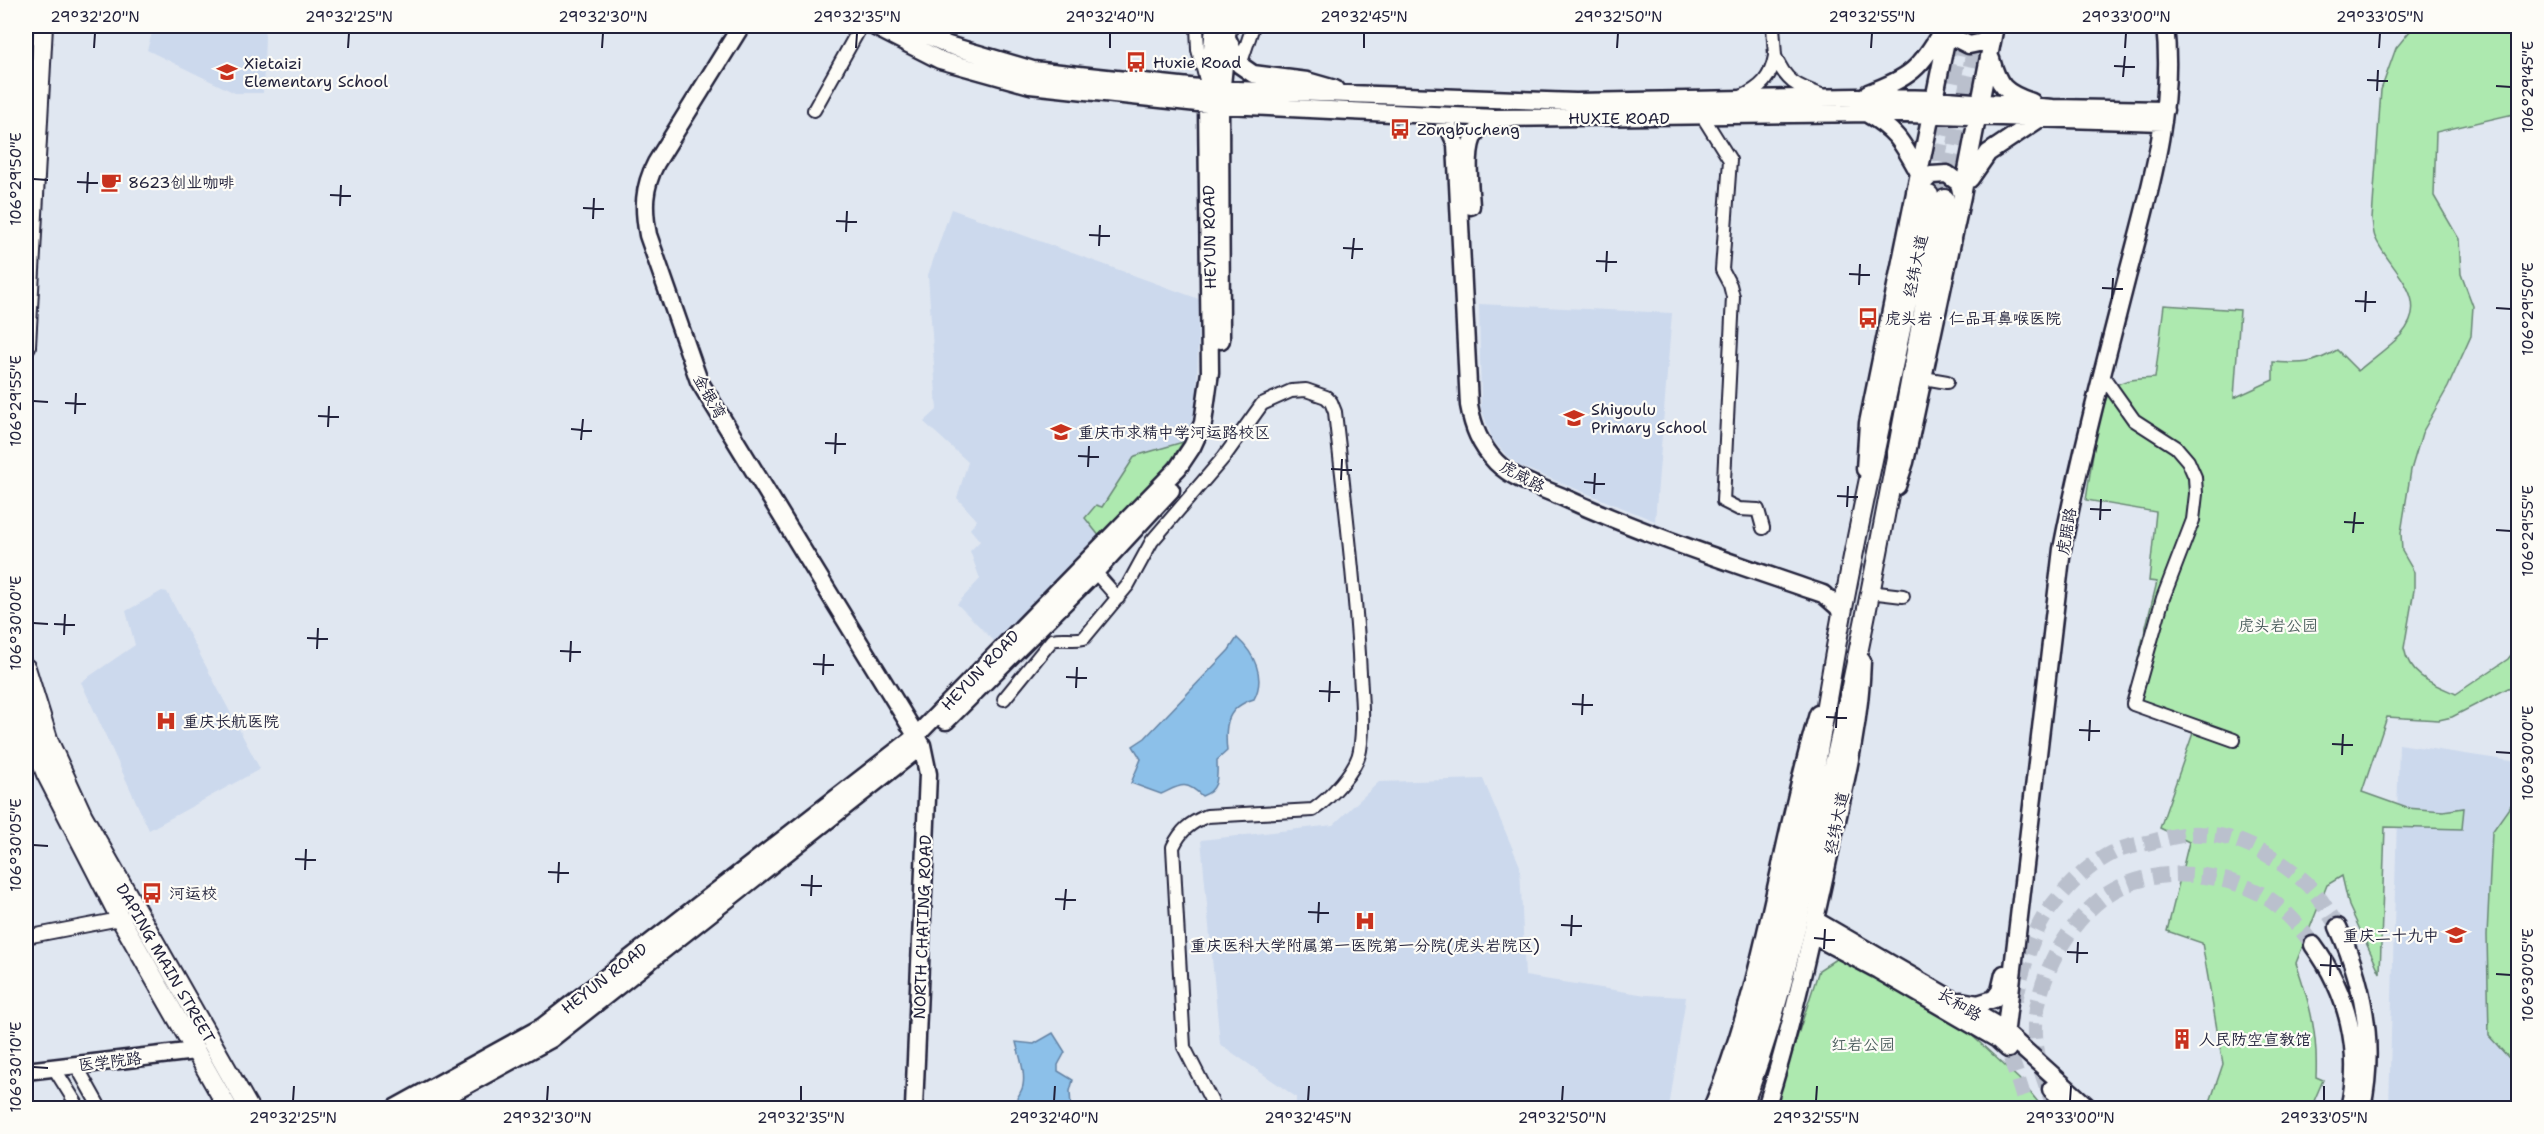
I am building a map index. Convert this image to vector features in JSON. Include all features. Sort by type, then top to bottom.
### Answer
[{"type":"main road","points":[[26,346],[43,26]]},
{"type":"main road","name":"金银湾","points":[[741,26],[647,181],[644,214],[648,235],[699,381],[919,740]]},
{"type":"main road","name":"HUXIE ROAD","points":[[873,26],[940,60],[1030,85],[1214,97],[1440,117],[1703,117],[1865,113],[1932,106]]},
{"type":"main road","name":"HUXIE ROAD","points":[[906,26],[948,45],[1033,70],[1214,97],[1355,95],[1576,102],[1857,97],[1980,110],[2039,119],[2158,116]]},
{"type":"main road","name":"HEYUN ROAD","points":[[395,1108],[542,1027],[919,740],[1178,468],[1192,447],[1203,423],[1210,372],[1214,26]]},
{"type":"main road","points":[[1949,26],[1957,39],[1970,45],[1983,42],[1994,27]]},
{"type":"main road","points":[[1857,97],[1902,80],[1929,54],[1949,26]]},
{"type":"main road","points":[[1918,171],[1949,26]]},
{"type":"main road","name":"虎踞路","points":[[2001,1036],[2062,549],[2102,375],[2147,200],[2158,116],[2163,26]]},
{"type":"main road","points":[[1880,532],[1905,462],[1924,378],[1938,195],[1980,110],[1994,27]]},
{"type":"main road","points":[[1228,31],[1232,51],[1240,65],[1253,74],[1307,81],[1355,95]]},
{"type":"main road","name":"HEYUN ROAD","points":[[424,1108],[551,1040],[919,740],[1095,572],[1187,473],[1202,450],[1213,425],[1222,373],[1214,97],[1228,31]]},
{"type":"main road","points":[[1990,56],[1996,78],[2003,88],[2019,98],[2053,108]]},
{"type":"main road","name":"HUXIE ROAD","points":[[1980,110],[2053,108],[2158,116]]},
{"type":"main road","points":[[1865,113],[1887,125],[1903,143],[1918,171],[1938,195]]},
{"type":"main road","name":"虎踞路","points":[[2001,1036],[2004,974],[2045,601],[2056,527],[2062,495],[2158,116]]},
{"type":"main road","name":"虎威路","points":[[1440,117],[1447,124],[1456,144],[1469,405],[1474,430],[1486,449],[1497,462],[1524,480],[1622,525],[1823,594],[1838,606],[1842,615]]},
{"type":"main road","name":"虎威路","points":[[1495,118],[1478,129],[1474,136],[1469,167],[1479,421],[1492,446],[1513,466],[1618,514],[1824,586],[1837,584],[1850,577]]},
{"type":"main road","points":[[1938,195],[1972,174],[1988,153],[2039,119]]},
{"type":"main road","name":"经纬大道","points":[[1727,1108],[1757,1027],[1774,963],[1816,770],[1833,664],[1863,513],[1938,195]]},
{"type":"main road","name":"经纬大道","points":[[1766,1108],[1782,1059],[1814,927],[1854,743],[1861,688],[1863,624],[1938,195]]},
{"type":"main road","points":[[1742,1108],[1756,1073],[1784,978],[1845,724],[1863,624]]},
{"type":"main road","points":[[1712,1108],[1755,984],[1802,769],[1833,664]]},
{"type":"main road","points":[[26,671],[77,820]]},
{"type":"main road","points":[[26,722],[34,746],[77,820]]},
{"type":"main road","name":"NORTH CHATING ROAD","points":[[914,1108],[928,774],[919,740]]},
{"type":"main road","name":"DAPING MAIN STREET","points":[[77,820],[129,917],[195,1051],[228,1108]]},
{"type":"main road","name":"DAPING MAIN STREET","points":[[129,917],[249,1108]]},
{"type":"main road","name":"长和路","points":[[1814,927],[1878,970],[2001,1036],[2072,1108]]},
{"type":"main road","name":"长和路","points":[[1814,927],[1945,994],[2001,1036],[2089,1108]]},
{"type":"main road","points":[[2338,927],[2354,966],[2363,999],[2366,1085],[2362,1108]]},
{"type":"main road","points":[[2313,945],[2337,983],[2346,1010],[2355,1061],[2349,1108]]},
{"type":"main road","points":[[1945,994],[1967,1002],[1989,1002],[1997,996],[2004,974]]},
{"type":"main road","name":"医学院路","points":[[26,1071],[195,1051]]},
{"type":"street","points":[[814,110],[861,26]]},
{"type":"street","points":[[1197,26],[1198,50],[1214,97]]},
{"type":"street","points":[[1240,65],[1253,26]]},
{"type":"street","points":[[1733,101],[1757,90],[1765,83],[1773,67],[1775,56],[1773,26]]},
{"type":"street","points":[[1775,56],[1784,74],[1796,86],[1831,99]]},
{"type":"street","points":[[1703,117],[1730,160],[1722,270],[1733,297],[1723,501],[1739,509],[1758,510],[1763,528]]},
{"type":"street","points":[[2102,375],[2134,420],[2176,447],[2188,461],[2195,477],[2193,520],[2163,598],[2133,704],[2234,740]]},
{"type":"street","points":[[1924,378],[1947,382]]},
{"type":"street","points":[[1004,699],[1052,640],[1061,638],[1074,641],[1084,638],[1128,585],[1152,541],[1224,457],[1262,404],[1291,391],[1306,390],[1326,397],[1331,402],[1335,412],[1355,580],[1361,700],[1360,752],[1355,765],[1326,801],[1313,810],[1207,816],[1191,822],[1179,834],[1173,847],[1184,1047],[1215,1108]]},
{"type":"street","points":[[1095,572],[1118,598]]},
{"type":"street","points":[[1869,592],[1903,596]]},
{"type":"street","points":[[26,937],[129,917]]},
{"type":"street","points":[[76,1065],[100,1108]]},
{"type":"street","points":[[54,1068],[79,1108]]},
{"type":"shaded area","name":"Xietaizi Elementary School","points":[[154,26],[263,26],[265,36],[263,93],[235,93],[147,50]]},
{"type":"shaded area","name":"重庆市求精中学河运路校区","points":[[951,209],[1199,299],[1197,397],[1192,421],[1183,442],[1135,456],[1102,507],[1100,537],[995,642],[957,604],[980,579],[970,551],[980,541],[970,529],[977,520],[957,498],[968,462],[924,422],[937,410],[928,275]]},
{"type":"shaded area","name":"Shiyoulu Primary School","points":[[1479,304],[1672,313],[1655,521],[1522,467],[1511,460],[1493,441],[1481,408]]},
{"type":"shaded area","name":"重庆长航医院","points":[[162,591],[167,592],[260,769],[149,830],[81,682],[135,645],[126,611]]},
{"type":"shaded area","name":"重庆二十九中","points":[[2399,744],[2518,762],[2518,1108],[2389,1108]]},
{"type":"shaded area","name":"重庆医科大学附属第一医院第一分院(虎头岩院区)","points":[[1483,779],[1520,866],[1525,976],[1646,995],[1686,997],[1669,1108],[1296,1108],[1296,1097],[1220,1044],[1201,840],[1333,825],[1379,782]]},
{"type":"green space","name":"虎头岩公园","points":[[2414,26],[2518,26],[2518,113],[2436,132],[2434,196],[2459,239],[2461,274],[2473,306],[2471,336],[2448,387],[2422,433],[2411,470],[2401,533],[2402,551],[2414,572],[2414,590],[2404,648],[2411,666],[2423,678],[2456,694],[2508,659],[2518,646],[2518,687],[2514,685],[2452,717],[2439,720],[2387,717],[2362,792],[2407,808],[2443,811],[2464,808],[2462,829],[2385,827],[2380,973],[2349,906],[2342,876],[2327,885],[2296,963],[2312,1019],[2316,1047],[2316,1077],[2323,1080],[2311,1108],[2208,1108],[2223,1064],[2202,943],[2167,931],[2189,842],[2160,828],[2193,733],[2126,707],[2157,582],[2149,581],[2156,512],[2086,500],[2099,422],[2108,394],[2114,387],[2128,380],[2155,378],[2164,305],[2240,310],[2234,398],[2273,380],[2273,362],[2306,362],[2337,350],[2358,371],[2401,335],[2410,321],[2413,309],[2411,296],[2381,249],[2373,231],[2372,219],[2381,90],[2396,48]]},
{"type":"green space","points":[[1183,442],[1168,465],[1100,537],[1085,518],[1096,505],[1102,507],[1135,456]]},
{"type":"green space","points":[[2518,795],[2518,1068],[2489,1036],[2487,935],[2492,832]]},
{"type":"green space","name":"红岩公园","points":[[1839,957],[1965,1029],[2019,1079],[2043,1108],[1774,1108],[1819,970]]},
{"type":"water","points":[[1237,638],[1253,658],[1259,682],[1254,699],[1238,707],[1229,718],[1226,733],[1227,751],[1217,760],[1215,786],[1202,796],[1187,786],[1173,788],[1161,794],[1131,783],[1141,759],[1133,746],[1145,738],[1229,650]]},
{"type":"water","points":[[1053,1033],[1065,1052],[1058,1065],[1058,1071],[1073,1080],[1070,1091],[1071,1108],[1012,1108],[1024,1080],[1016,1042],[1034,1044]]},
{"type":"tunnel","points":[[1931,188],[1963,26]]},
{"type":"tunnel","points":[[1945,199],[1980,26]]},
{"type":"tunnel","points":[[2015,1000],[2028,952],[2038,927],[2044,916],[2071,884],[2086,870],[2116,851],[2169,837],[2194,834],[2214,835],[2257,849],[2306,883],[2338,927]]},
{"type":"tunnel","points":[[2055,1108],[2043,1075],[2035,1040],[2039,1000],[2050,967],[2067,937],[2077,923],[2101,899],[2135,881],[2155,877],[2196,875],[2216,878],[2253,890],[2271,900],[2294,921],[2313,945]]},
{"type":"tunnel","points":[[2011,1034],[2011,1058],[2027,1108]]},
{"type":"place","name":"Huxie Road","points":[[1136,62]]},
{"type":"place","name":"Xietaizi Elementary School","points":[[227,72]]},
{"type":"place","name":"Zongbucheng","points":[[1400,129]]},
{"type":"place","name":"8623创业咖啡","points":[[111,182]]},
{"type":"place","name":"虎头岩‧仁品耳鼻喉医院","points":[[1868,318]]},
{"type":"place","name":"Shiyoulu Primary School","points":[[1574,418]]},
{"type":"place","name":"重庆市求精中学河运路校区","points":[[1061,432]]},
{"type":"place","name":"重庆长航医院","points":[[166,721]]},
{"type":"place","name":"河运校","points":[[152,893]]},
{"type":"place","name":"重庆医科大学附属第一医院第一分院(虎头岩院区)","points":[[1365,921]]},
{"type":"place","name":"重庆二十九中","points":[[2456,935]]},
{"type":"place","name":"人民防空宣教馆","points":[[2182,1039]]}]
